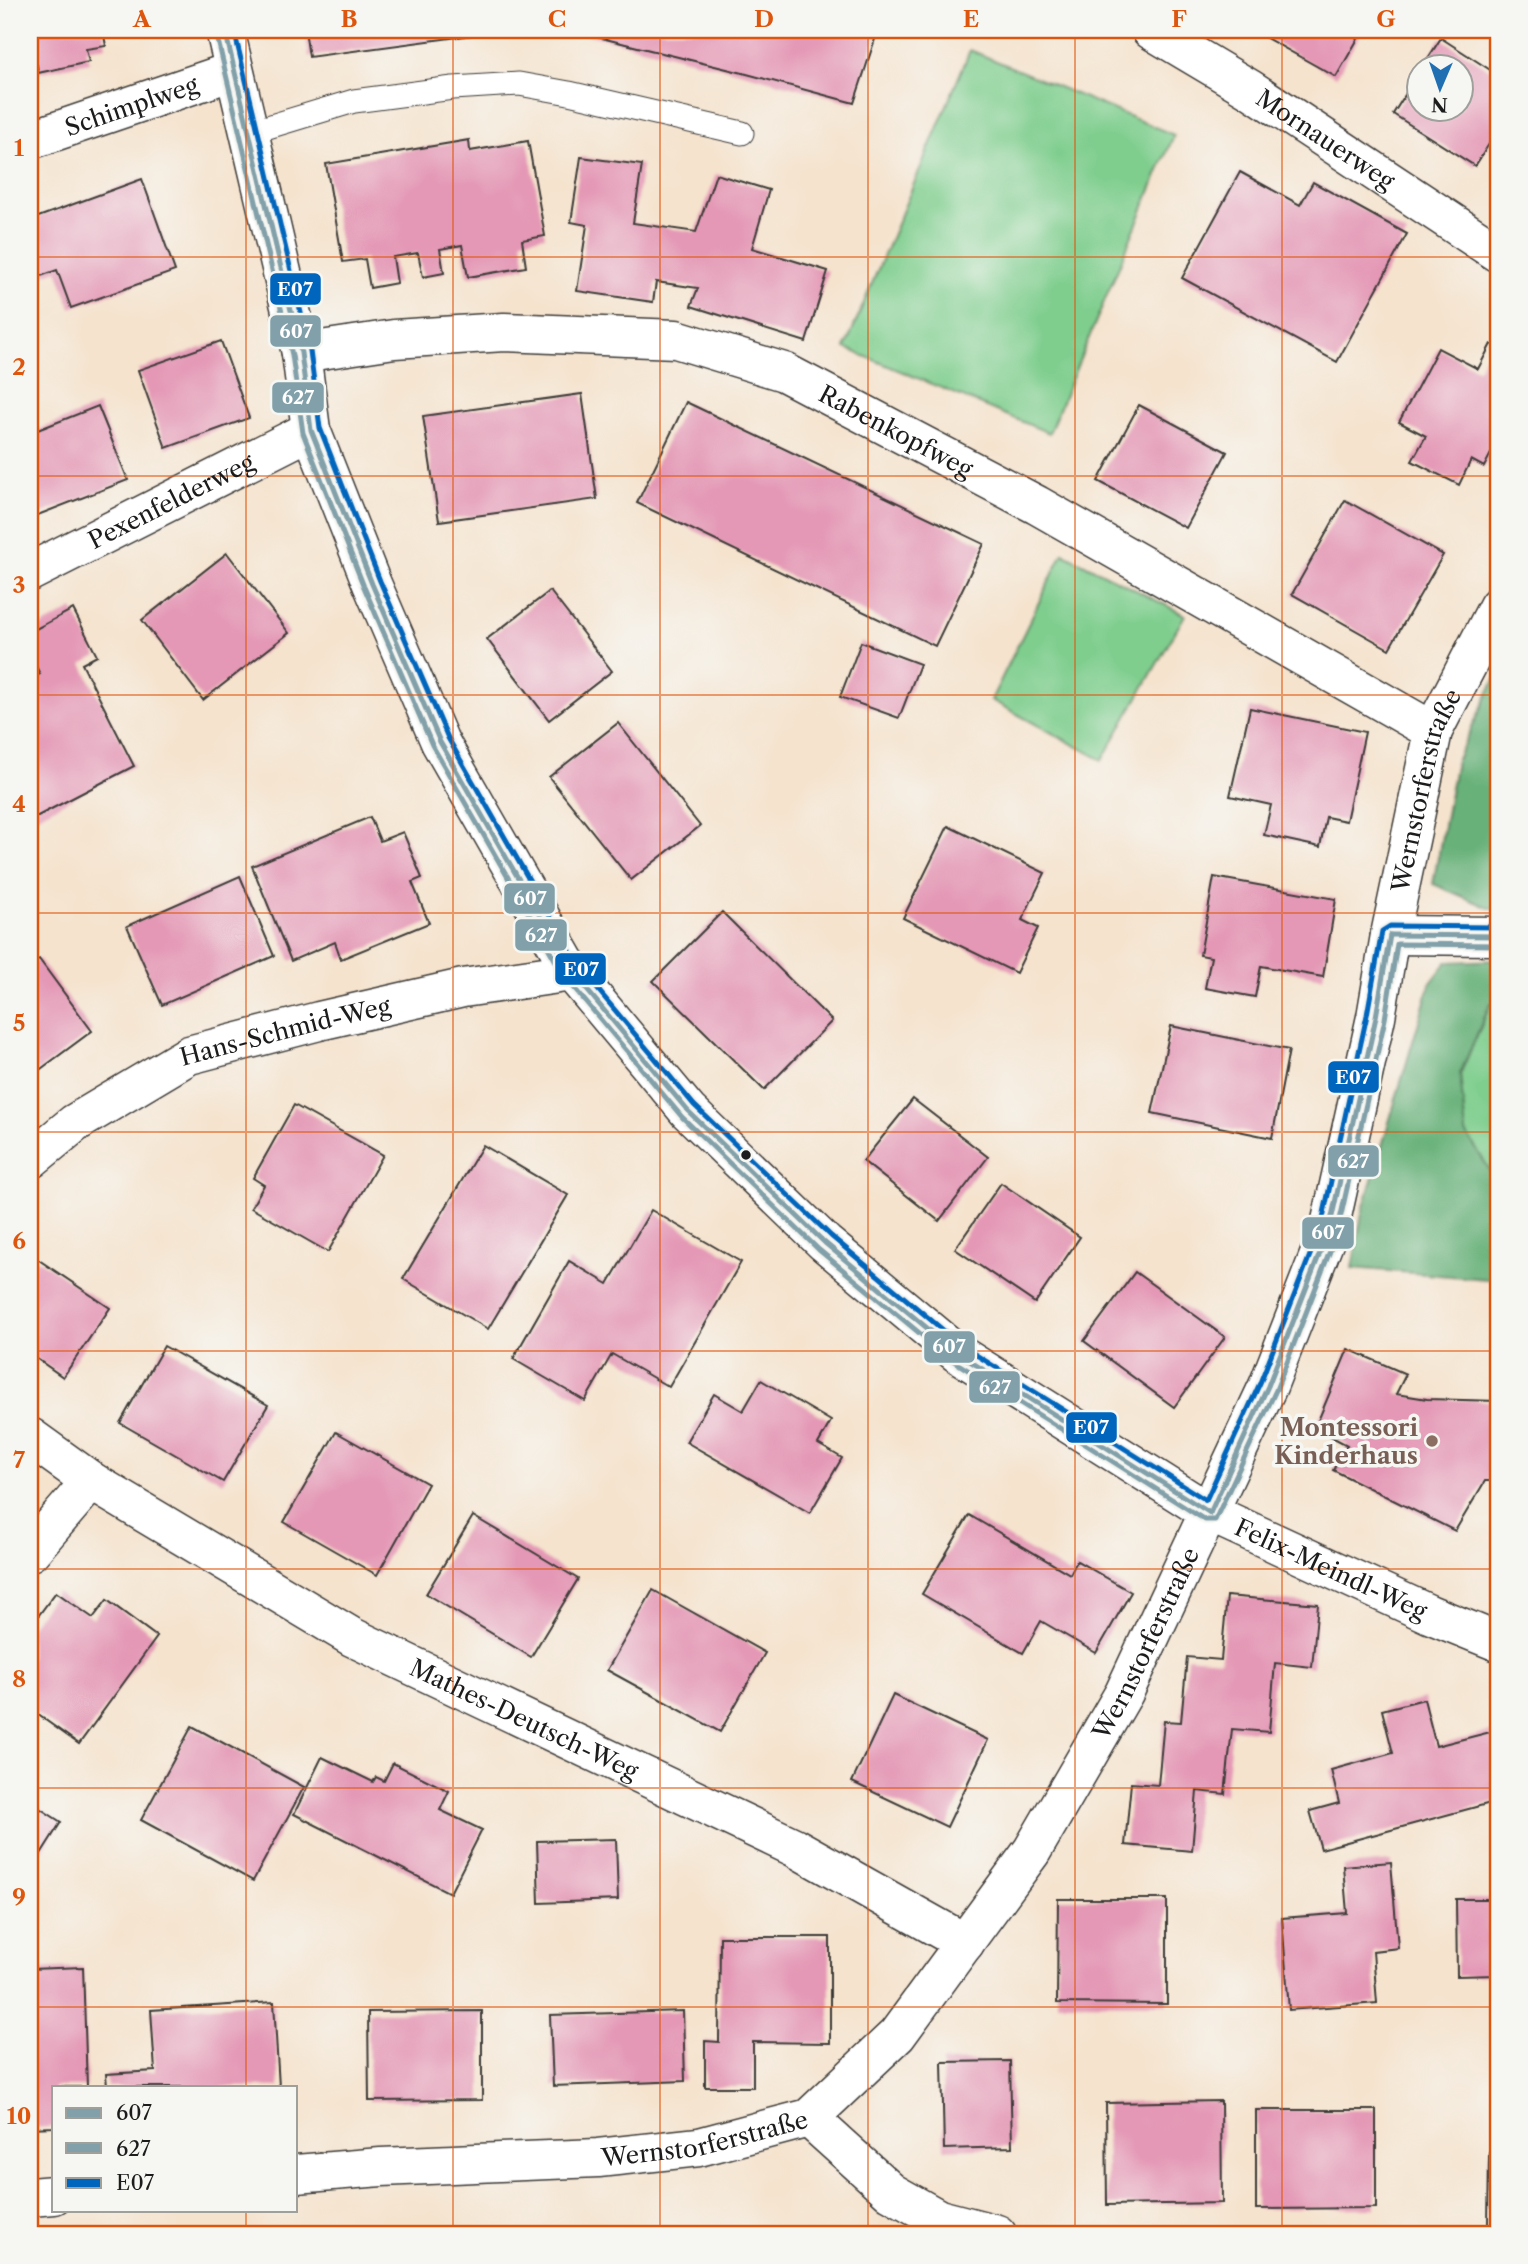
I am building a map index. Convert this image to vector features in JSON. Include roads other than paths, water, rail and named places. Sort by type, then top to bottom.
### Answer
[{"type":"street","name":"Felix-Meindl-Weg","points":[[225,30],[301,353],[311,430],[372,584],[440,743],[572,972],[688,1111],[825,1243],[957,1353],[1210,1513],[1429,1614],[1498,1642]]},
{"type":"street","name":"Mornauerweg","points":[[1151,30],[1250,89],[1498,253]]},
{"type":"street","name":"Schimplweg","points":[[30,140],[233,71]]},
{"type":"street","name":"Rabenkopfweg","points":[[301,353],[394,339],[504,332],[676,339],[784,372],[1037,505],[1433,731]]},
{"type":"street","name":"Pexenfelderweg","points":[[30,572],[311,430]]},
{"type":"street","name":"Wernstorferstraße","points":[[298,2174],[381,2167],[598,2158],[699,2147],[808,2118],[897,2035],[1032,1851],[1124,1693],[1268,1385],[1329,1230],[1376,1017],[1390,935],[1433,731],[1498,606]]},
{"type":"street","points":[[1390,935],[1498,936]]},
{"type":"street","name":"Hans-Schmid-Weg","points":[[30,1160],[75,1123],[189,1055],[319,1021],[463,988],[572,972]]},
{"type":"street","name":"Mathes-Deutsch-Weg","points":[[30,1437],[91,1481],[352,1637],[794,1847],[965,1943]]},
{"type":"street","points":[[30,1552],[91,1481]]},
{"type":"street","points":[[808,2118],[891,2192],[939,2220],[997,2234]]},
{"type":"street","points":[[30,2197],[52,2195]]},
{"type":"lane","points":[[248,133],[354,101],[453,88],[519,84],[741,133]]},
{"type":"place","name":"Montessori Kinderhaus","points":[[1432,1441]]}]
